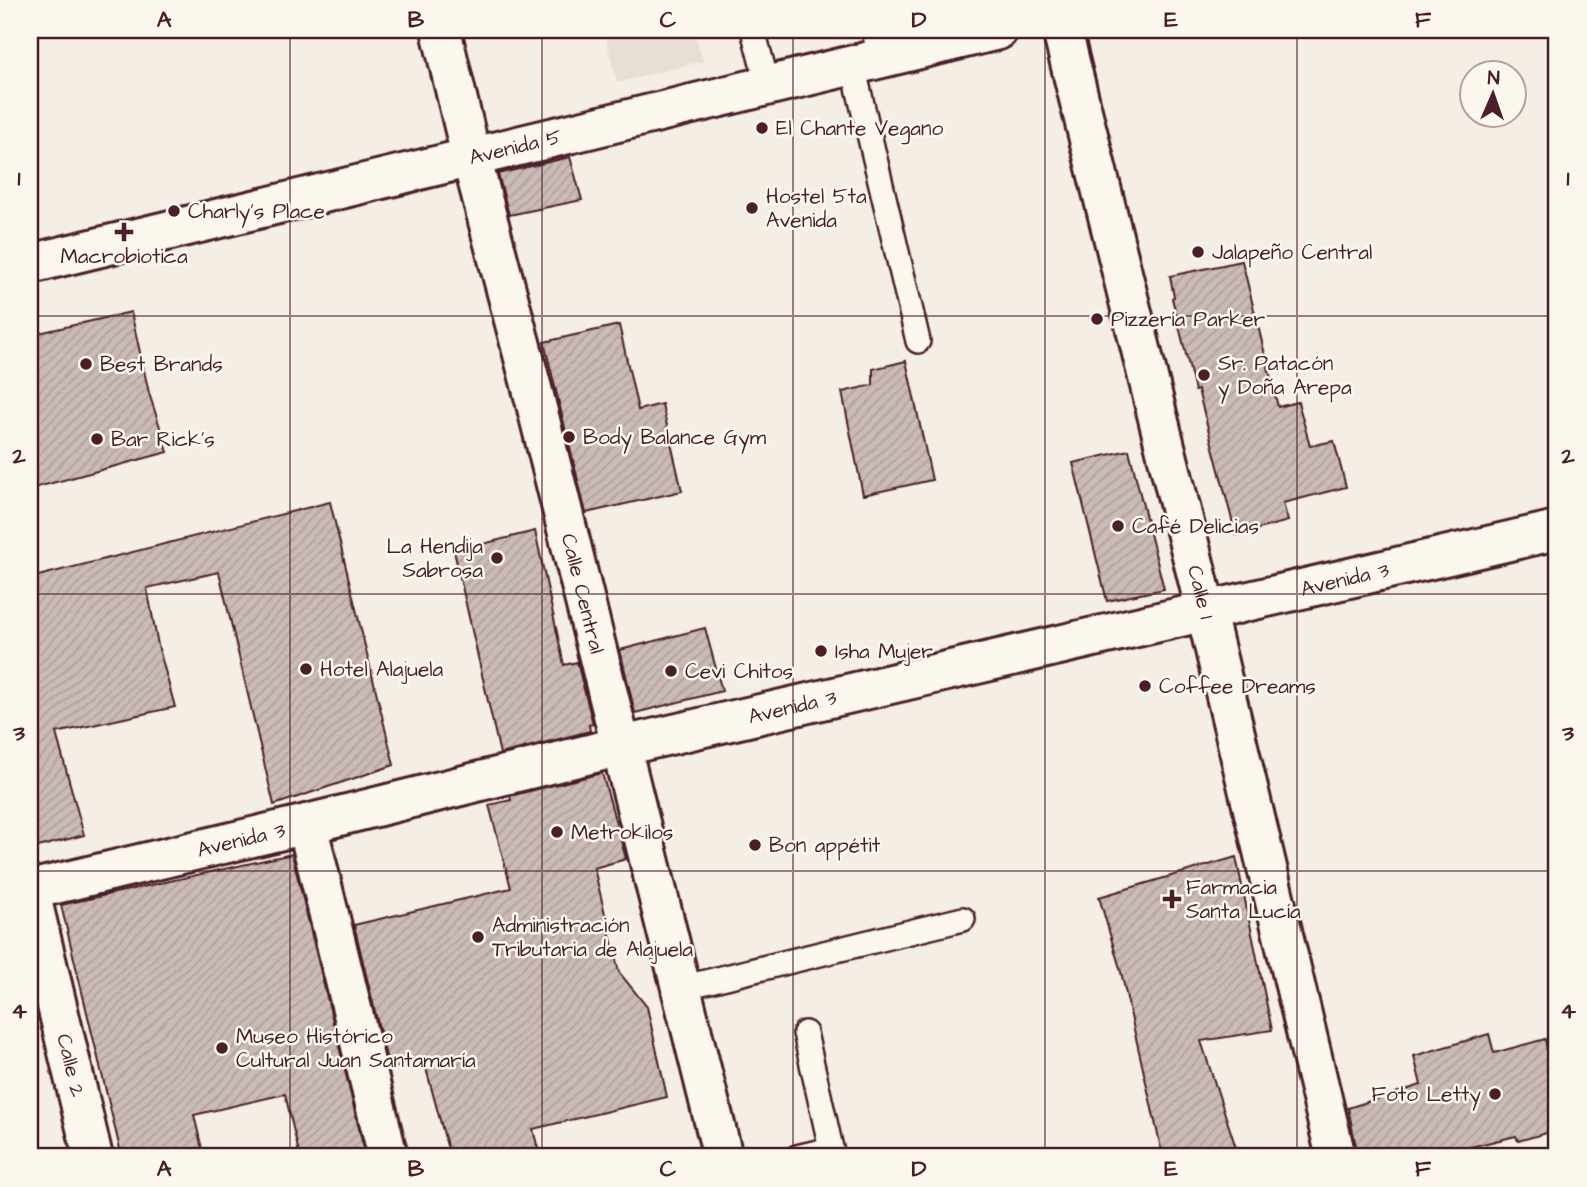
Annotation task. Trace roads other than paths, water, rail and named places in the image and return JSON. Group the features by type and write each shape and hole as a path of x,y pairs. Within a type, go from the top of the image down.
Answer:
{"street":[{"name":"Calle Central","path":"442,30 471,156 622,746 723,1157"},
{"name":"Avenida 5","path":"30,264 768,86 869,52 999,30"},
{"name":"Calle 1","path":"1062,30 1206,612 1336,1157"},
{"name":"Avenida 3","path":"30,891 622,746 1557,530"},
{"path":"307,824 388,1157"},
{"name":"Calle 2","path":"30,891 93,1157"}],"lane":[{"path":"756,37 768,86"},
{"path":"869,52 918,341"},
{"path":"681,988 963,919"},
{"path":"797,1157 832,1153 805,1033"}],"place":[{"name":"El Chante Vegano","path":"762,128"},
{"name":"Hostel 5ta Avenida","path":"752,208"},
{"name":"Charly's Place","path":"174,211"},
{"name":"Macrobiotica","path":"124,232"},
{"name":"Jalapeño Central","path":"1198,252"},
{"name":"Pizzería Parker","path":"1097,319"},
{"name":"Best Brands","path":"86,364"},
{"name":"Sr. Patacón y Doña Arepa","path":"1204,375"},
{"name":"Body Balance Gym","path":"569,437"},
{"name":"Bar Rick's","path":"97,439"},
{"name":"Café Delicias","path":"1118,526"},
{"name":"La Hendija Sabrosa","path":"497,558"},
{"name":"Isha Mujer","path":"821,651"},
{"name":"Hotel Alajuela","path":"306,669"},
{"name":"Cevi Chitos","path":"671,671"},
{"name":"Coffee Dreams","path":"1145,686"},
{"name":"Metrokilos","path":"557,832"},
{"name":"Bon appétit","path":"755,845"},
{"name":"Farmacia Santa Lucía","path":"1172,899"},
{"name":"Administración Tributaria de Alajuela","path":"478,937"},
{"name":"Museo Histórico Cultural Juan Santamaría","path":"222,1048"},
{"name":"Foto Letty","path":"1495,1094"}]}
